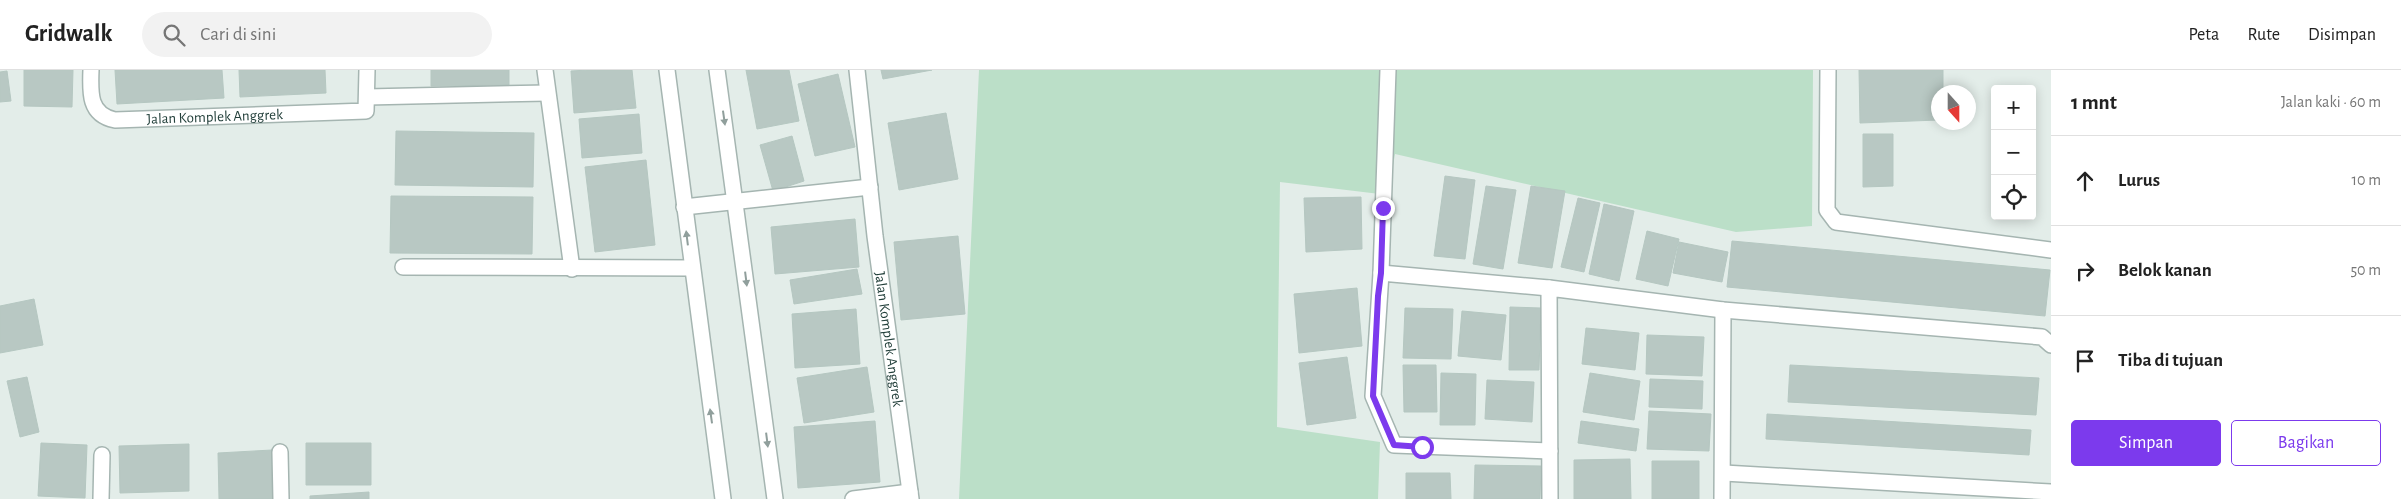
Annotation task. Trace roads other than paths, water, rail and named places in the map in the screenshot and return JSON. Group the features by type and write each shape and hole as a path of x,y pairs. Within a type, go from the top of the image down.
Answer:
{"street":[{"name":"Jalan Komplek Anggrek","path":"92,70 91,88 95,109 104,118 116,120 366,110 367,97"},
{"path":"367,70 367,97 547,93"},
{"path":"545,70 572,269"},
{"path":"666,70 723,499"},
{"path":"717,70 775,499"},
{"name":"Jalan Komplek Anggrek","path":"853,499 911,496 875,236 857,70"},
{"path":"1388,70 1381,273 1378,296 1373,396 1394,445 1550,451"},
{"path":"1828,70 1827,210 1836,222 2051,250"},
{"path":"684,207 870,187"},
{"path":"403,267 691,268"},
{"path":"1381,273 1549,288 1723,310 2042,336 2051,345"},
{"path":"1549,288 1550,499"},
{"path":"1722,499 1724,473 1723,310"},
{"path":"280,452 281,499"},
{"path":"101,499 102,455"},
{"path":"1724,473 2051,492"}]}
